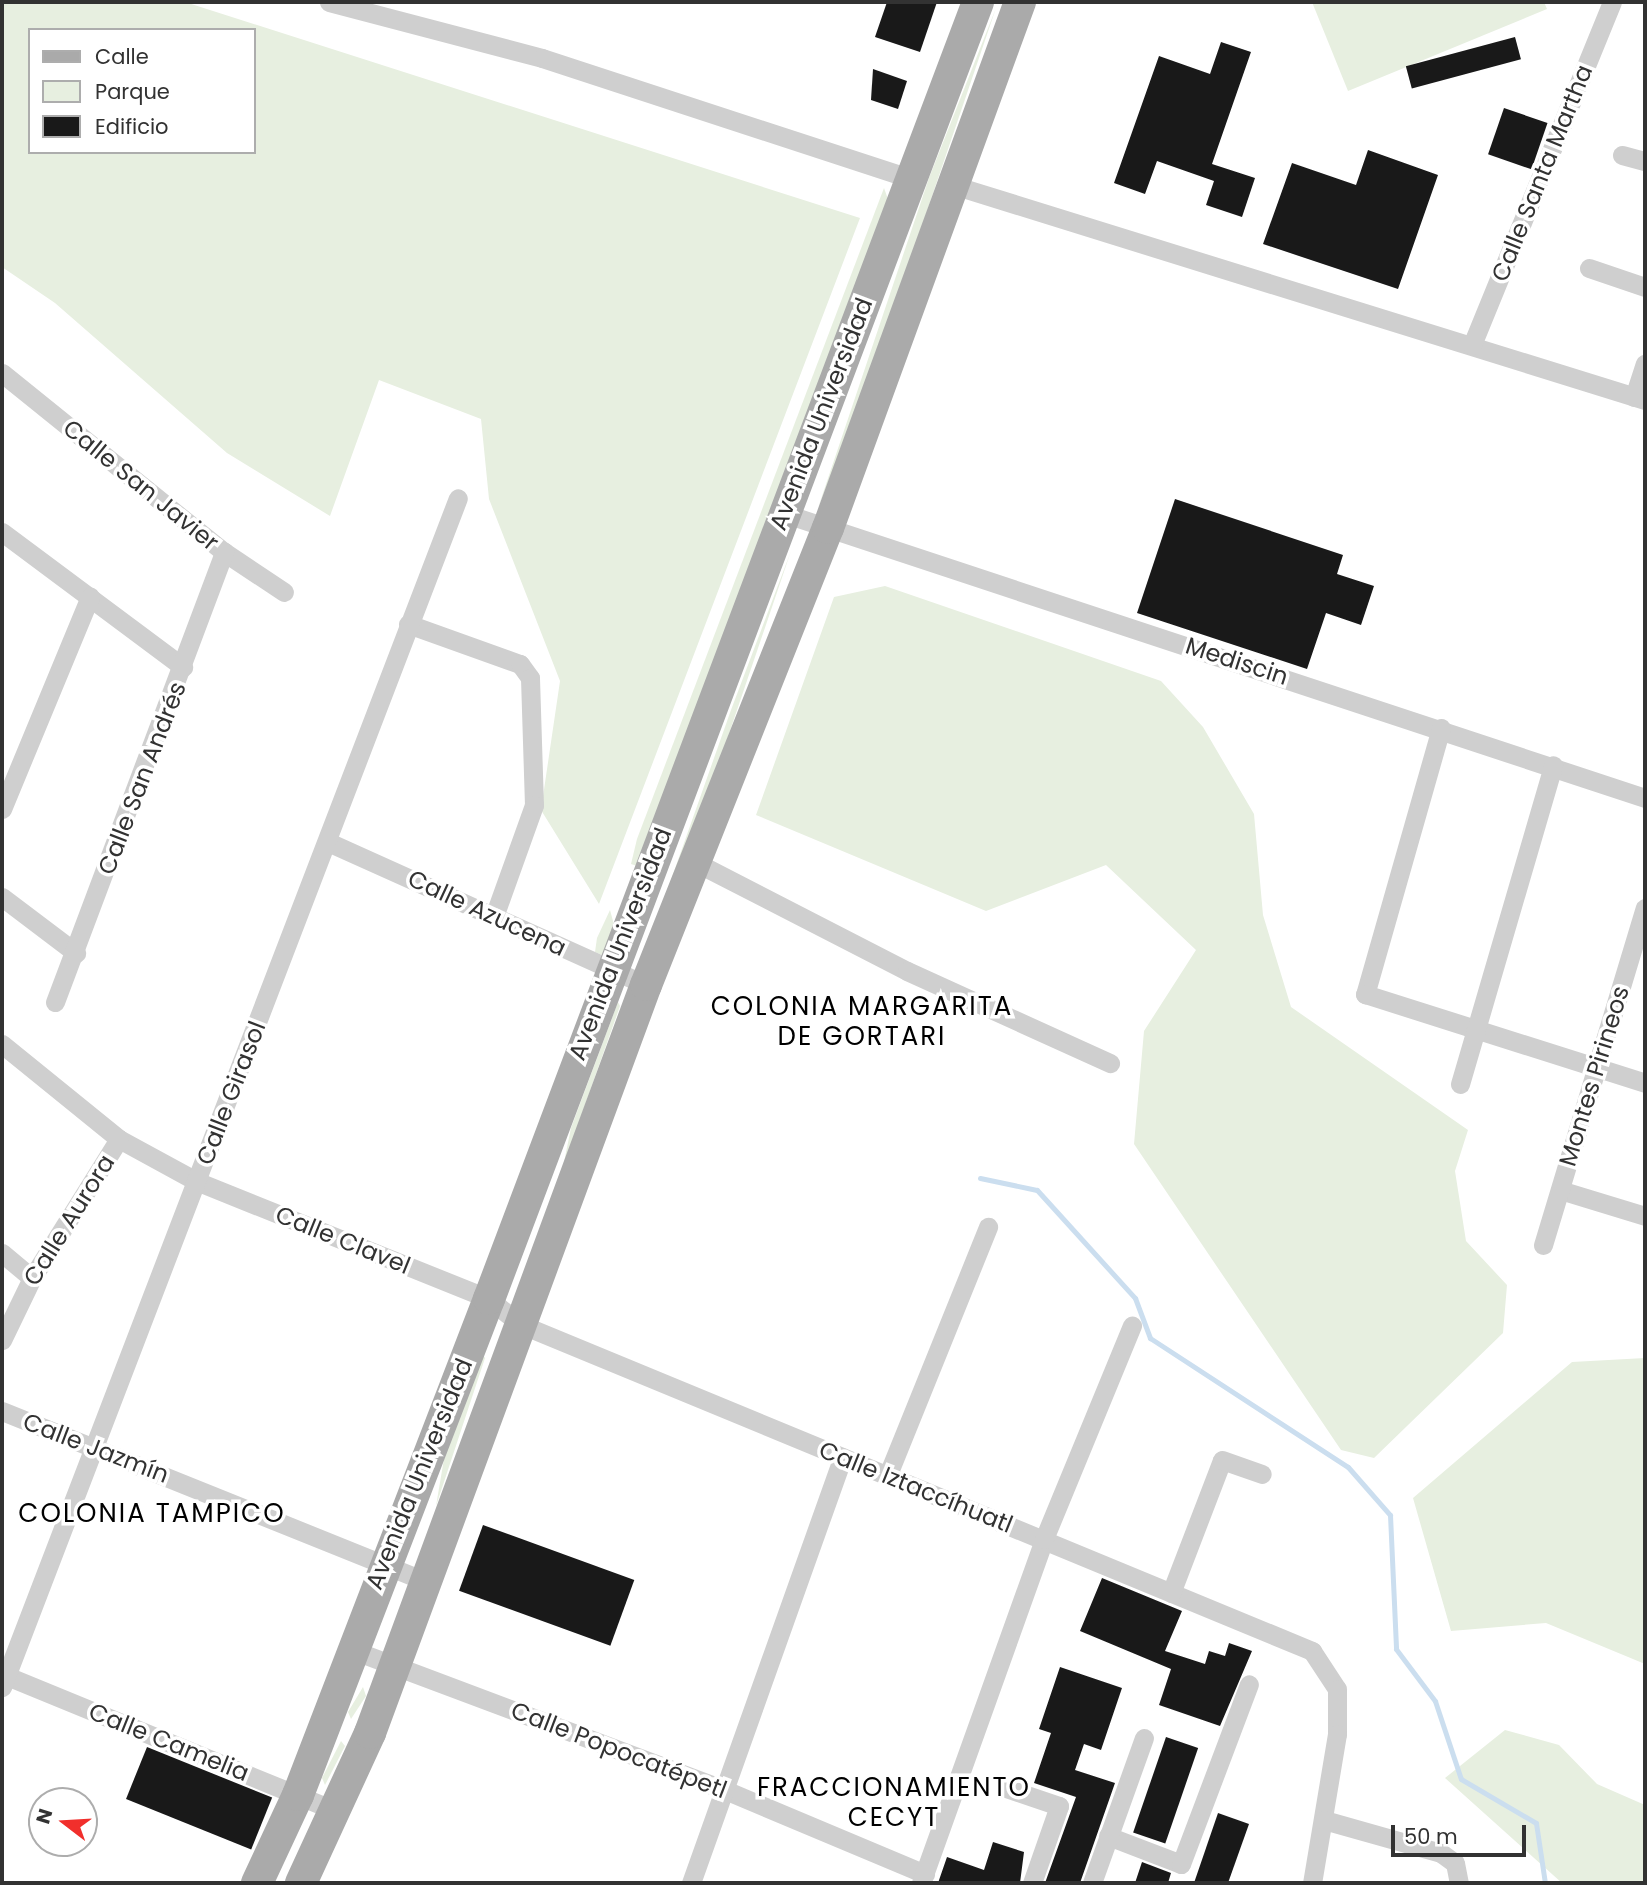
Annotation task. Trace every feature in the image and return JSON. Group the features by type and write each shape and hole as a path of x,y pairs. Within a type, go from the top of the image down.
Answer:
{"main road":[{"name":"Avenida Universidad","path":"257,1883 298,1795 383,1563 489,1299 609,970 978,2"},
{"name":"Avenida Universidad","path":"301,1883 336,1811 393,1665 646,985 697,863 828,528 1020,2"}],"street":[{"path":"329,2 541,58 912,178"},
{"name":"Calle Santa Martha","path":"1472,345 1612,2"},
{"path":"1622,155 1645,161"},
{"path":"953,184 1639,399 1645,364"},
{"path":"1589,268 1645,287"},
{"name":"Calle San Javier","path":"2,373 224,552 284,592"},
{"name":"Calle Girasol","path":"3,1679 95,1447 458,498"},
{"name":"Mediscin","path":"783,513 1553,765 1599,787 1645,798"},
{"path":"2,532 183,667"},
{"name":"Calle San Andrés","path":"55,1002 76,953 224,552"},
{"path":"2,809 90,597"},
{"path":"408,624 520,664 530,678 534,805 495,914"},
{"path":"1441,728 1365,994 1645,1083"},
{"path":"1460,1084 1553,765"},
{"name":"Calle Azucena","path":"328,842 495,914 609,970 646,985"},
{"path":"697,863 907,971 1110,1063"},
{"path":"2,897 76,953"},
{"name":"Montes Pirineos","path":"1544,1245 1597,1068 1640,944 1645,908"},
{"name":"Calle Clavel","path":"2,1044 119,1139 196,1181 489,1299 520,1324"},
{"name":"Calle Aurora","path":"2,1340 32,1278 119,1139"},
{"path":"1560,1190 1645,1216"},
{"path":"887,1477 988,1227"},
{"path":"2,1253 32,1278"},
{"name":"Calle Iztaccíhuatl","path":"520,1324 1312,1651 1338,1689 1324,1819"},
{"path":"923,1878 1044,1539 1132,1325"},
{"name":"Calle Jazmín","path":"2,1411 424,1581"},
{"path":"691,1883 843,1457"},
{"path":"1171,1593 1222,1460 1262,1474"},
{"name":"Calle Popocatépetl","path":"350,1649 725,1790 923,1878"},
{"name":"Calle Camelia","path":"3,1679 336,1811"},
{"path":"1108,1836 1181,1864 1249,1684"},
{"path":"1093,1883 1144,1738"},
{"path":"1006,1788 1059,1806 1032,1883"},
{"path":"1312,1883 1324,1819 1441,1853 1455,1863 1460,1883"}],"green space":[{"path":"2,2 185,2 860,218 599,904 541,810 560,681 489,499 481,419 379,380 330,516 227,453 55,303 2,267"},
{"path":"1312,2 1544,2 1547,9 1348,91"},
{"path":"996,8 879,352 818,508 929,178"},
{"path":"884,188 889,202 637,866 631,864 637,839"},
{"path":"791,551 701,816 660,911 731,710"},
{"path":"885,586 1161,681 1203,727 1254,814 1263,915 1291,1007 1468,1130 1455,1171 1466,1241 1507,1285 1503,1333 1374,1458 1341,1450 1134,1144 1144,1031 1196,950 1106,865 986,911 756,815 834,597"},
{"path":"610,910 616,932 602,955 595,952 597,938"},
{"path":"618,1002 620,1006 563,1167 571,1128"},
{"path":"482,1354 485,1358 436,1506 445,1453"},
{"path":"1645,1358 1645,1664 1546,1623 1451,1631 1413,1498 1572,1362"},
{"path":"363,1687 366,1696 351,1719 348,1712"},
{"path":"1505,1730 1559,1745 1597,1784 1645,1805 1645,1883 1562,1883 1445,1778"},
{"path":"341,1741 345,1746 325,1785 322,1778"}],"building":[{"path":"887,2 937,2 920,52 875,37"},
{"path":"1515,37 1521,59 1412,88 1406,66"},
{"path":"1221,42 1251,52 1212,164 1255,178 1242,217 1206,205 1214,181 1157,161 1145,194 1114,183 1159,56 1210,74"},
{"path":"873,69 907,81 898,109 871,100"},
{"path":"1504,108 1547,123 1532,169 1488,154"},
{"path":"1368,150 1438,175 1398,289 1263,244 1292,163 1356,185"},
{"path":"1175,499 1343,555 1337,574 1374,586 1361,625 1326,613 1307,669 1137,613"},
{"path":"483,1525 634,1580 610,1646 459,1591"},
{"path":"1102,1578 1182,1611 1165,1651 1205,1664 1209,1651 1225,1656 1229,1643 1252,1651 1220,1726 1159,1705 1171,1669 1080,1631"},
{"path":"1060,1667 1122,1688 1101,1750 1084,1744 1075,1770 1115,1783 1080,1883 1045,1883 1076,1797 1034,1783 1051,1733 1039,1729"},
{"path":"1166,1737 1198,1748 1165,1844 1133,1832"},
{"path":"147,1747 272,1798 251,1849 126,1799"},
{"path":"1218,1813 1249,1824 1228,1883 1194,1883"},
{"path":"993,1842 1024,1852 1020,1883 938,1883 947,1857 984,1870"},
{"path":"1142,1862 1171,1873 1168,1883 1135,1883"}],"waterway":[{"path":"980,1178 1037,1190 1135,1298 1150,1338 1348,1467 1390,1515 1396,1649 1435,1701 1461,1779 1536,1823 1545,1883"}],"district":[{"name":"COLONIA MARGARITA DE GORTARI","path":"862,1022"},
{"name":"COLONIA TAMPICO","path":"152,1514"},
{"name":"FRACCIONAMIENTO CECYT","path":"894,1803"}]}
